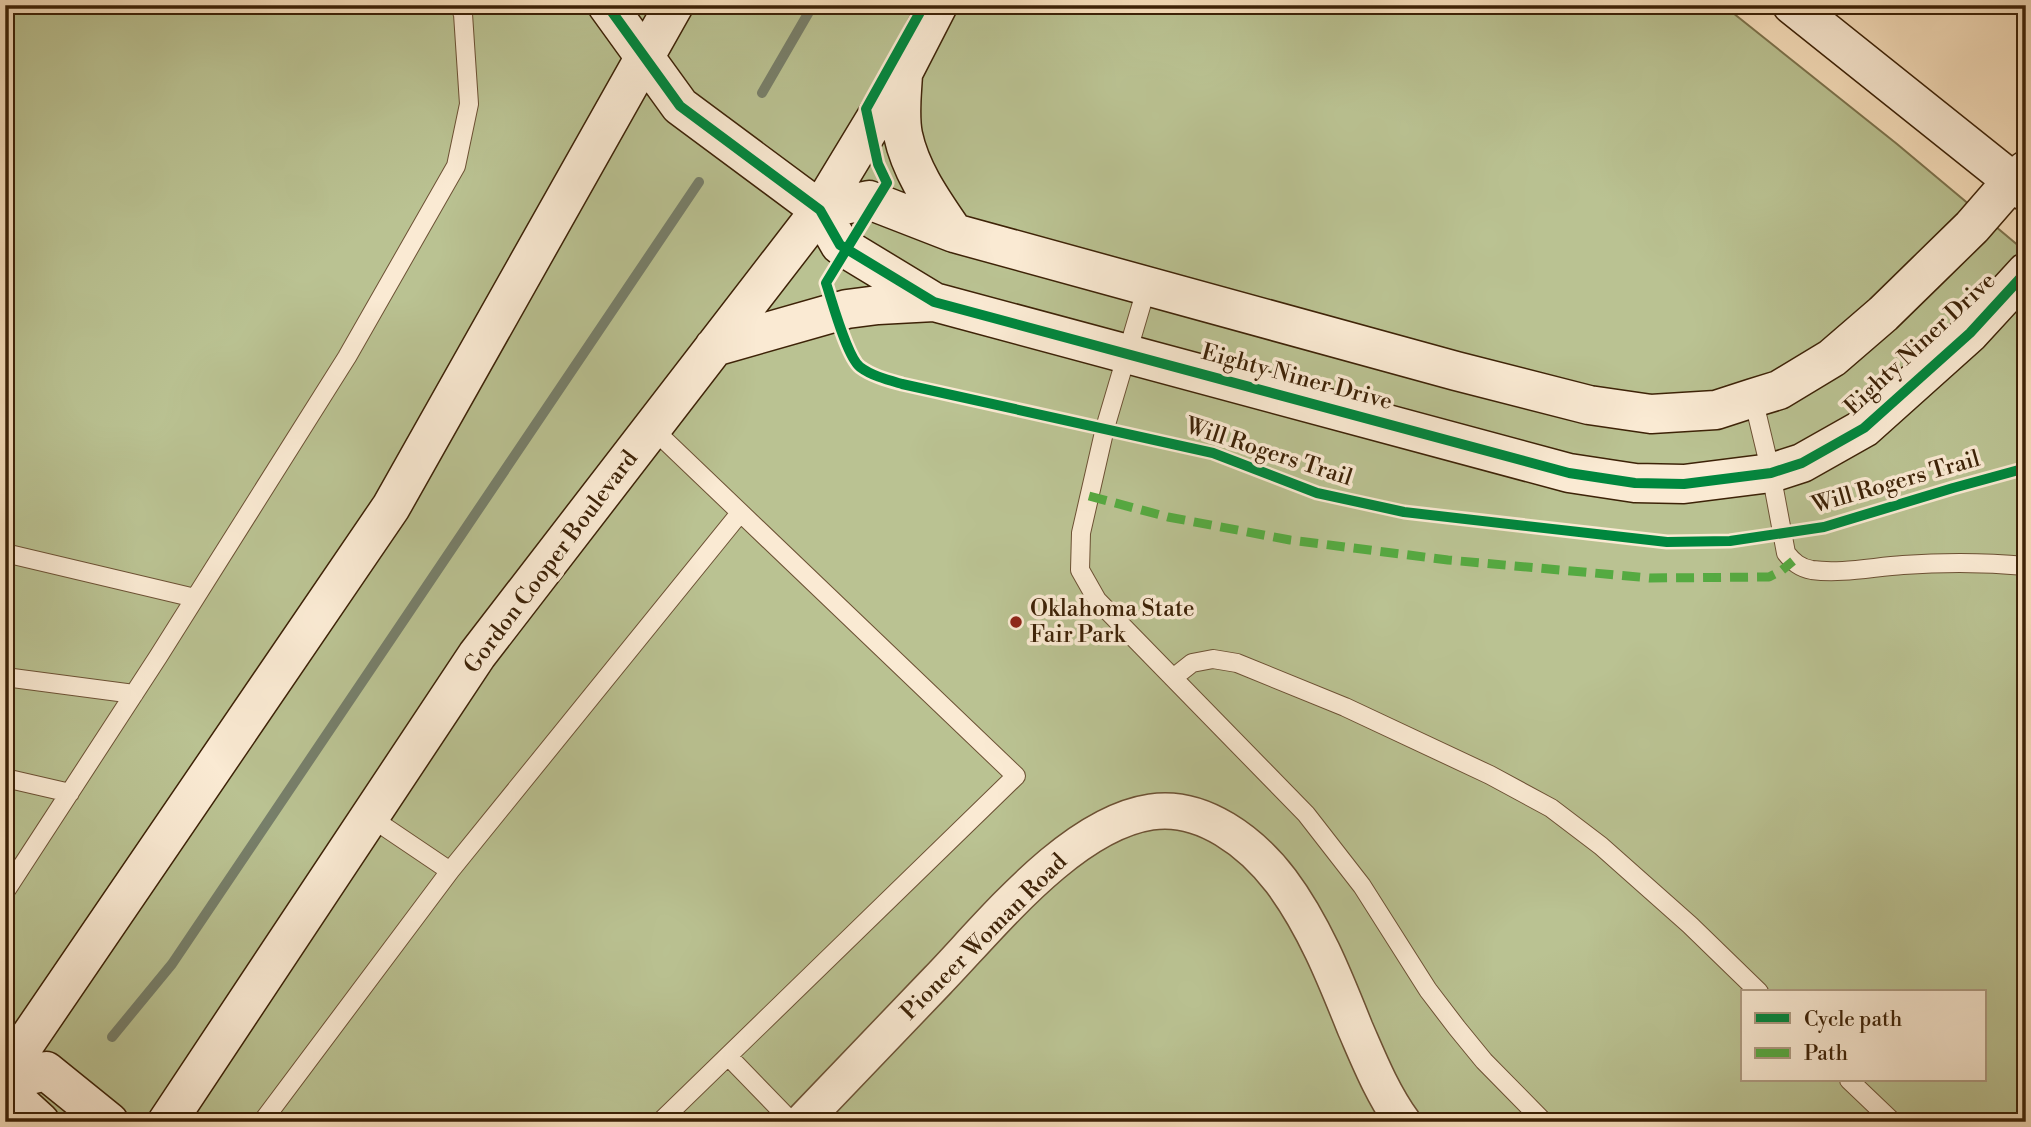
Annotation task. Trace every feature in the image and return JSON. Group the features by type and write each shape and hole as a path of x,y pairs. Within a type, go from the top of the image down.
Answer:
{"street":[{"name":"Eighty Niner Drive","path":"607,5 680,106 820,210 840,245 934,302 1569,473 1635,483 1684,484 1771,473 1802,463 1864,428 1970,333 2026,272"},
{"path":"5,1073 391,507 674,5"},
{"name":"Gordon Cooper Boulevard","path":"167,1122 477,655 820,210 903,73 938,5"},
{"path":"1792,5 2021,181"},
{"path":"903,73 901,111 903,134 909,155 922,184 954,233"},
{"name":"Eighty Niner Drive","path":"820,210 869,200 954,233 1455,371 1589,405 1651,414 1716,410 1779,390 1832,358 1883,314 2021,181"},
{"path":"714,347 847,309 934,302"},
{"name":"Pioneer Woman Road","path":"802,1122 1016,899 1054,863 1082,841 1105,828 1152,812 1177,812 1203,818 1242,841 1264,860 1299,910 1332,971 1375,1074 1403,1122"},
{"path":"5,1081 46,1071 109,1122"},
{"path":"5,1090 40,1122"}],"lane":[{"path":"6,888 134,694 347,357 456,166 469,104 463,14 459,5"},
{"path":"1147,286 1105,428 1081,533 1080,570 1097,600 1306,814 1362,886 1428,990 1457,1028 1484,1061 1544,1122"},
{"path":"1753,398 1786,553 1801,567 1812,570 1843,570 1931,563 1987,562 2026,566"},
{"path":"652,428 1016,776 660,1122"},
{"path":"262,1122 450,871 740,513"},
{"path":"5,552 195,598"},
{"path":"1174,678 1192,663 1213,659 1237,663 1345,708 1490,775 1551,808 1601,846 1690,925 1757,990"},
{"path":"5,677 134,694"},
{"path":"5,778 70,793"},
{"path":"370,817 450,871"},
{"path":"728,1056 792,1122"},
{"path":"1851,1082 1893,1122"}],"green space":[{"name":"Oklahoma State Fair Park","path":"5,5 1723,5 1897,144 2026,252 2026,1122 5,1122"}],"waterway":[{"path":"762,93 813,5"},
{"path":"112,1037 172,964 699,182"}],"marked path":[{"path":"1089,496 1168,517 1290,540 1448,560 1650,578 1769,577 1793,561"}],"cycle path":[{"path":"607,5 680,106 820,210 840,245 934,302 1569,473 1635,483 1684,484 1771,473 1802,463 1864,428 1970,333 2026,272"},
{"name":"Will Rogers Trail","path":"924,5 866,109 878,164 887,183 826,283 850,352 860,367 875,375 902,384 1213,453 1317,493 1404,512 1667,542 1730,541 1824,527 2026,468"}],"place":[{"name":"Oklahoma State Fair Park","path":"1016,622"}]}
